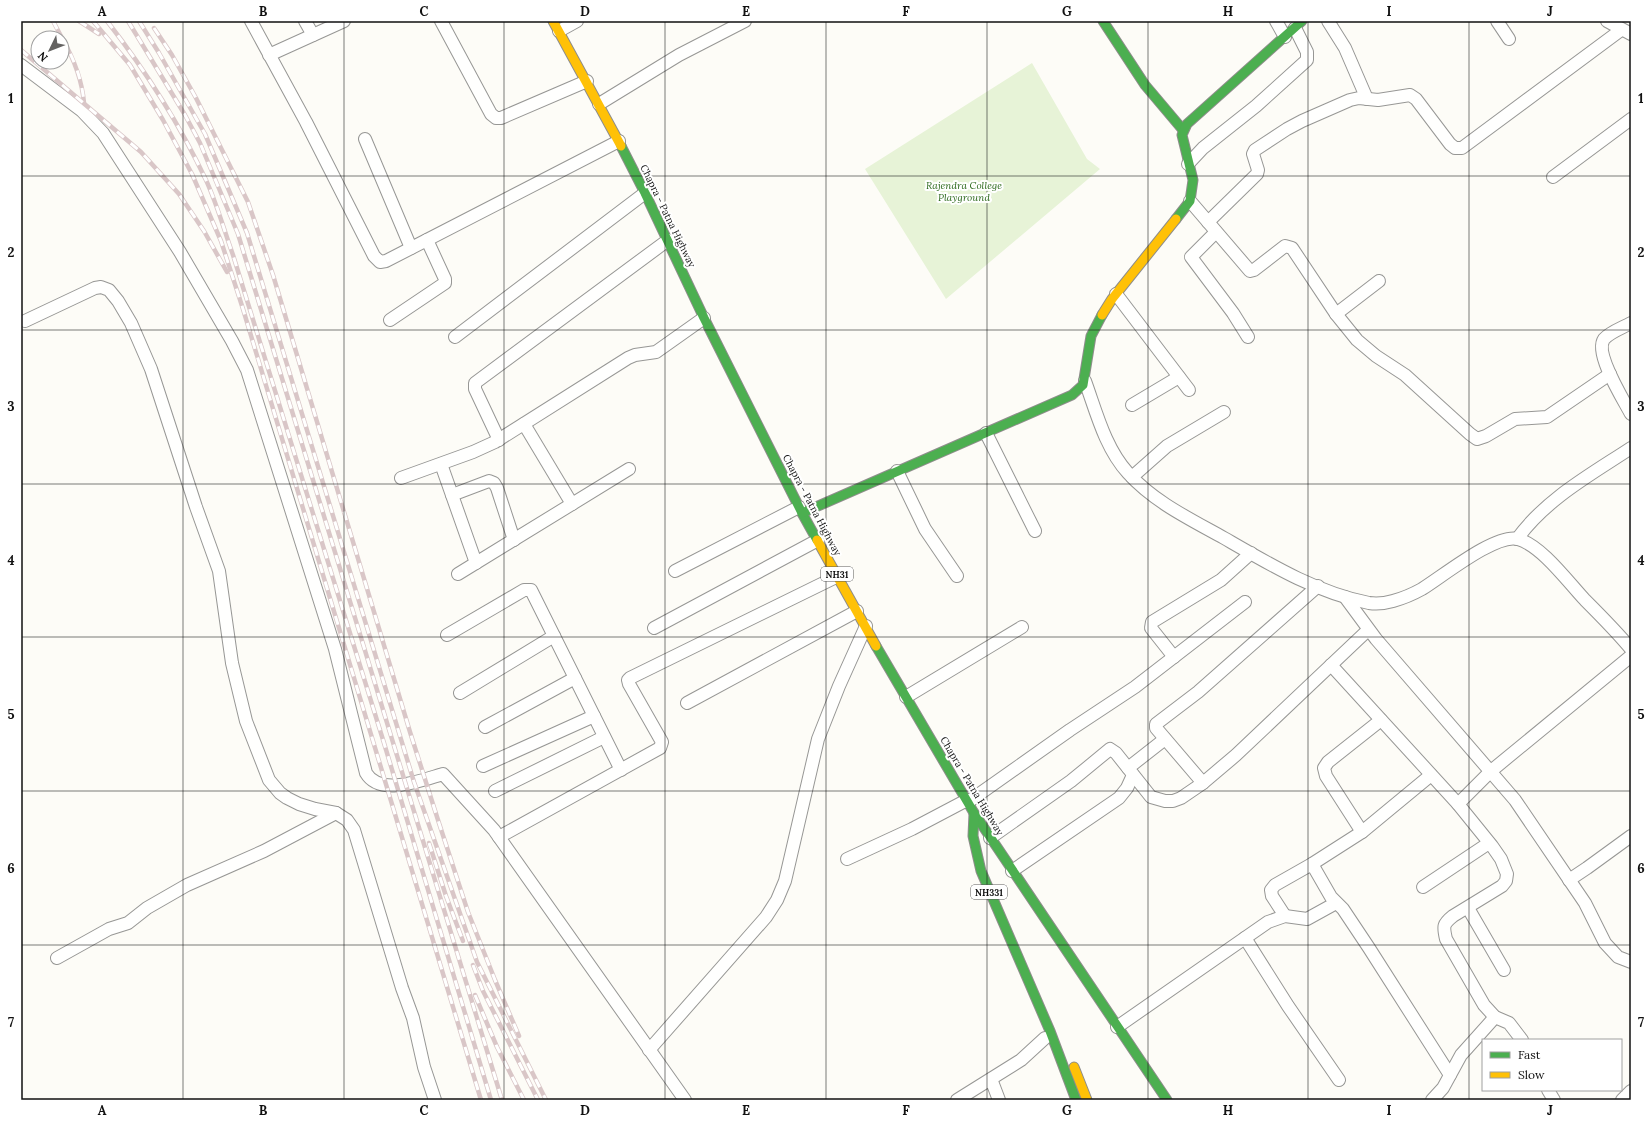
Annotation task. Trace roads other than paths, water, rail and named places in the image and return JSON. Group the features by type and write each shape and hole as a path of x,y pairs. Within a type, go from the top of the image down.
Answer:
{"main road":[{"path":"801,510 897,471 1072,395 1078,390 1084,381 1091,336 1097,323 1116,294 1190,201 1193,180 1183,142 1183,130 1145,85 1103,21"},
{"path":"1183,130 1197,115 1299,24"},
{"name":"Chapra - Patna Highway","path":"556,26 619,141 668,240 704,318 801,510 857,611 990,838 1167,1100"},
{"name":"NH331","path":"970,805 973,836 981,871 1050,1031 1076,1100"},
{"path":"1002,922 1018,971 1045,1038 1067,1100"},
{"path":"1002,922 1030,965 1066,1046"},
{"path":"1071,1059 1087,1100"}],"street":[{"path":"251,21 306,122 374,256 378,261 383,262 412,248 619,141"},
{"path":"305,21 313,35"},
{"path":"269,55 344,21"},
{"path":"441,21 491,114 496,118 501,118 587,81"},
{"path":"556,26 577,21"},
{"path":"599,104 678,55 745,21"},
{"path":"1276,21 1285,36"},
{"path":"1328,21 1345,48 1367,100"},
{"path":"1497,21 1509,39"},
{"path":"1208,222 1257,174 1258,170 1253,154 1258,148 1287,129 1354,98 1378,100 1410,94 1416,99 1450,144 1455,148 1462,148 1626,32 1607,21"},
{"path":"1188,164 1203,148 1256,106 1307,60 1307,52 1299,24"},
{"path":"21,65 82,111 103,133 180,252 232,341 247,370 335,649 368,777 378,784 397,786 406,785 443,774 499,837 685,1100"},
{"path":"1552,177 1631,119"},
{"path":"365,139 412,248"},
{"path":"455,338 645,193"},
{"path":"1190,201 1250,271 1254,270 1283,248 1290,246 1295,250 1336,314 1348,330 1366,349 1405,375 1470,434 1477,438 1486,436 1514,419 1543,418 1550,415 1610,374"},
{"path":"1216,232 1191,257 1233,313 1248,337"},
{"path":"390,320 445,283 445,279 427,240"},
{"path":"499,440 475,389 475,383 668,240"},
{"path":"1336,314 1379,281"},
{"path":"25,321 95,288 101,287 110,290 131,323 151,369 219,571 232,663 246,720 269,780 280,793 299,804 336,813 347,820 354,830 412,1018 424,1067 435,1100"},
{"path":"1116,294 1189,390"},
{"path":"401,478 473,452 499,440 628,358 635,355 656,352 704,318"},
{"path":"1631,323 1609,335 1603,342 1602,352 1610,374 1631,414"},
{"path":"1132,405 1179,377"},
{"path":"1084,381 1108,442 1127,472 1147,492 1174,510 1305,582 1345,597 1371,604 1392,601 1406,597 1422,589 1483,549 1507,538 1517,539 1528,543 1545,557 1628,642"},
{"path":"1132,477 1171,443 1224,412"},
{"path":"524,424 572,504"},
{"path":"986,433 1035,531"},
{"path":"1517,539 1552,500 1631,448"},
{"path":"441,464 476,563"},
{"path":"458,574 629,469"},
{"path":"897,471 925,529 957,576"},
{"path":"452,495 489,481 494,483 514,540"},
{"path":"675,571 801,510"},
{"path":"654,628 818,540"},
{"path":"1174,657 1151,628 1152,622 1221,580 1251,553"},
{"path":"499,837 658,750 663,744 630,684 628,680 630,678 838,576"},
{"path":"1203,783 1155,727 1157,723 1198,692 1318,586"},
{"path":"448,635 527,589 532,593 621,770"},
{"path":"1345,597 1368,630 1515,800 1585,903 1605,943 1618,957 1631,962"},
{"path":"847,859 912,829 970,805 1070,730 1135,688 1245,602"},
{"path":"687,703 857,611"},
{"path":"649,1050 766,917 777,900 784,881 818,739 839,686 866,626"},
{"path":"906,697 1022,627"},
{"path":"990,838 1071,781 1111,749 1114,750 1151,797 1165,801 1173,801 1182,798 1203,783 1236,755 1368,630"},
{"path":"460,693 554,636"},
{"path":"1458,804 1491,771 1631,656"},
{"path":"1331,665 1458,804 1489,843 1505,867 1507,874 1506,881 1502,886 1446,922 1443,929 1446,939 1484,1005 1495,1017 1509,1023 1521,1039"},
{"path":"485,727 575,678"},
{"path":"483,766 594,716"},
{"path":"1362,832 1326,776 1324,768 1328,762 1381,720"},
{"path":"495,791 604,737"},
{"path":"1012,871 1119,798 1127,788 1130,771 1165,739"},
{"path":"1285,916 1272,896 1271,890 1274,885 1312,864 1362,832 1431,775"},
{"path":"57,958 109,929 128,923 147,908 187,885 264,851 336,813"},
{"path":"1569,880 1631,836"},
{"path":"1423,887 1489,843"},
{"path":"1312,864 1331,897 1342,909 1369,948 1450,1075"},
{"path":"1117,1027 1268,922 1285,916 1307,919 1336,903"},
{"path":"1468,908 1504,970"},
{"path":"1245,938 1296,1019 1339,1080"},
{"path":"1432,1100 1443,1088 1461,1055 1495,1017"},
{"path":"957,1100 1021,1060 1045,1038"},
{"path":"991,1079 999,1100"},
{"path":"1549,1091 1554,1100"},
{"path":"1622,1100 1631,1091"}],"railway":[{"path":"53,21 58,30"},
{"path":"79,21 99,34"},
{"path":"93,21 130,65 163,120 192,174 221,241 243,309 481,1100"},
{"path":"107,21 135,58 173,118 196,159 217,208 233,255 384,743 491,1100"},
{"path":"128,21 185,115 200,143 238,234 502,1100"},
{"path":"139,21 205,134 247,233 414,782 477,962 546,1100"},
{"path":"154,28 172,55 196,98 248,202 273,275 410,732 438,820 468,912 519,1036"},
{"path":"21,50 141,152 179,194 204,231 227,272"},
{"path":"70,54 77,69 84,103"},
{"path":"429,843 446,896 463,941"},
{"path":"473,965 483,991 538,1100"},
{"path":"475,995 497,1047 524,1100"}],"park label":[{"name":"Rajendra College Playground","path":"964,190"}]}
